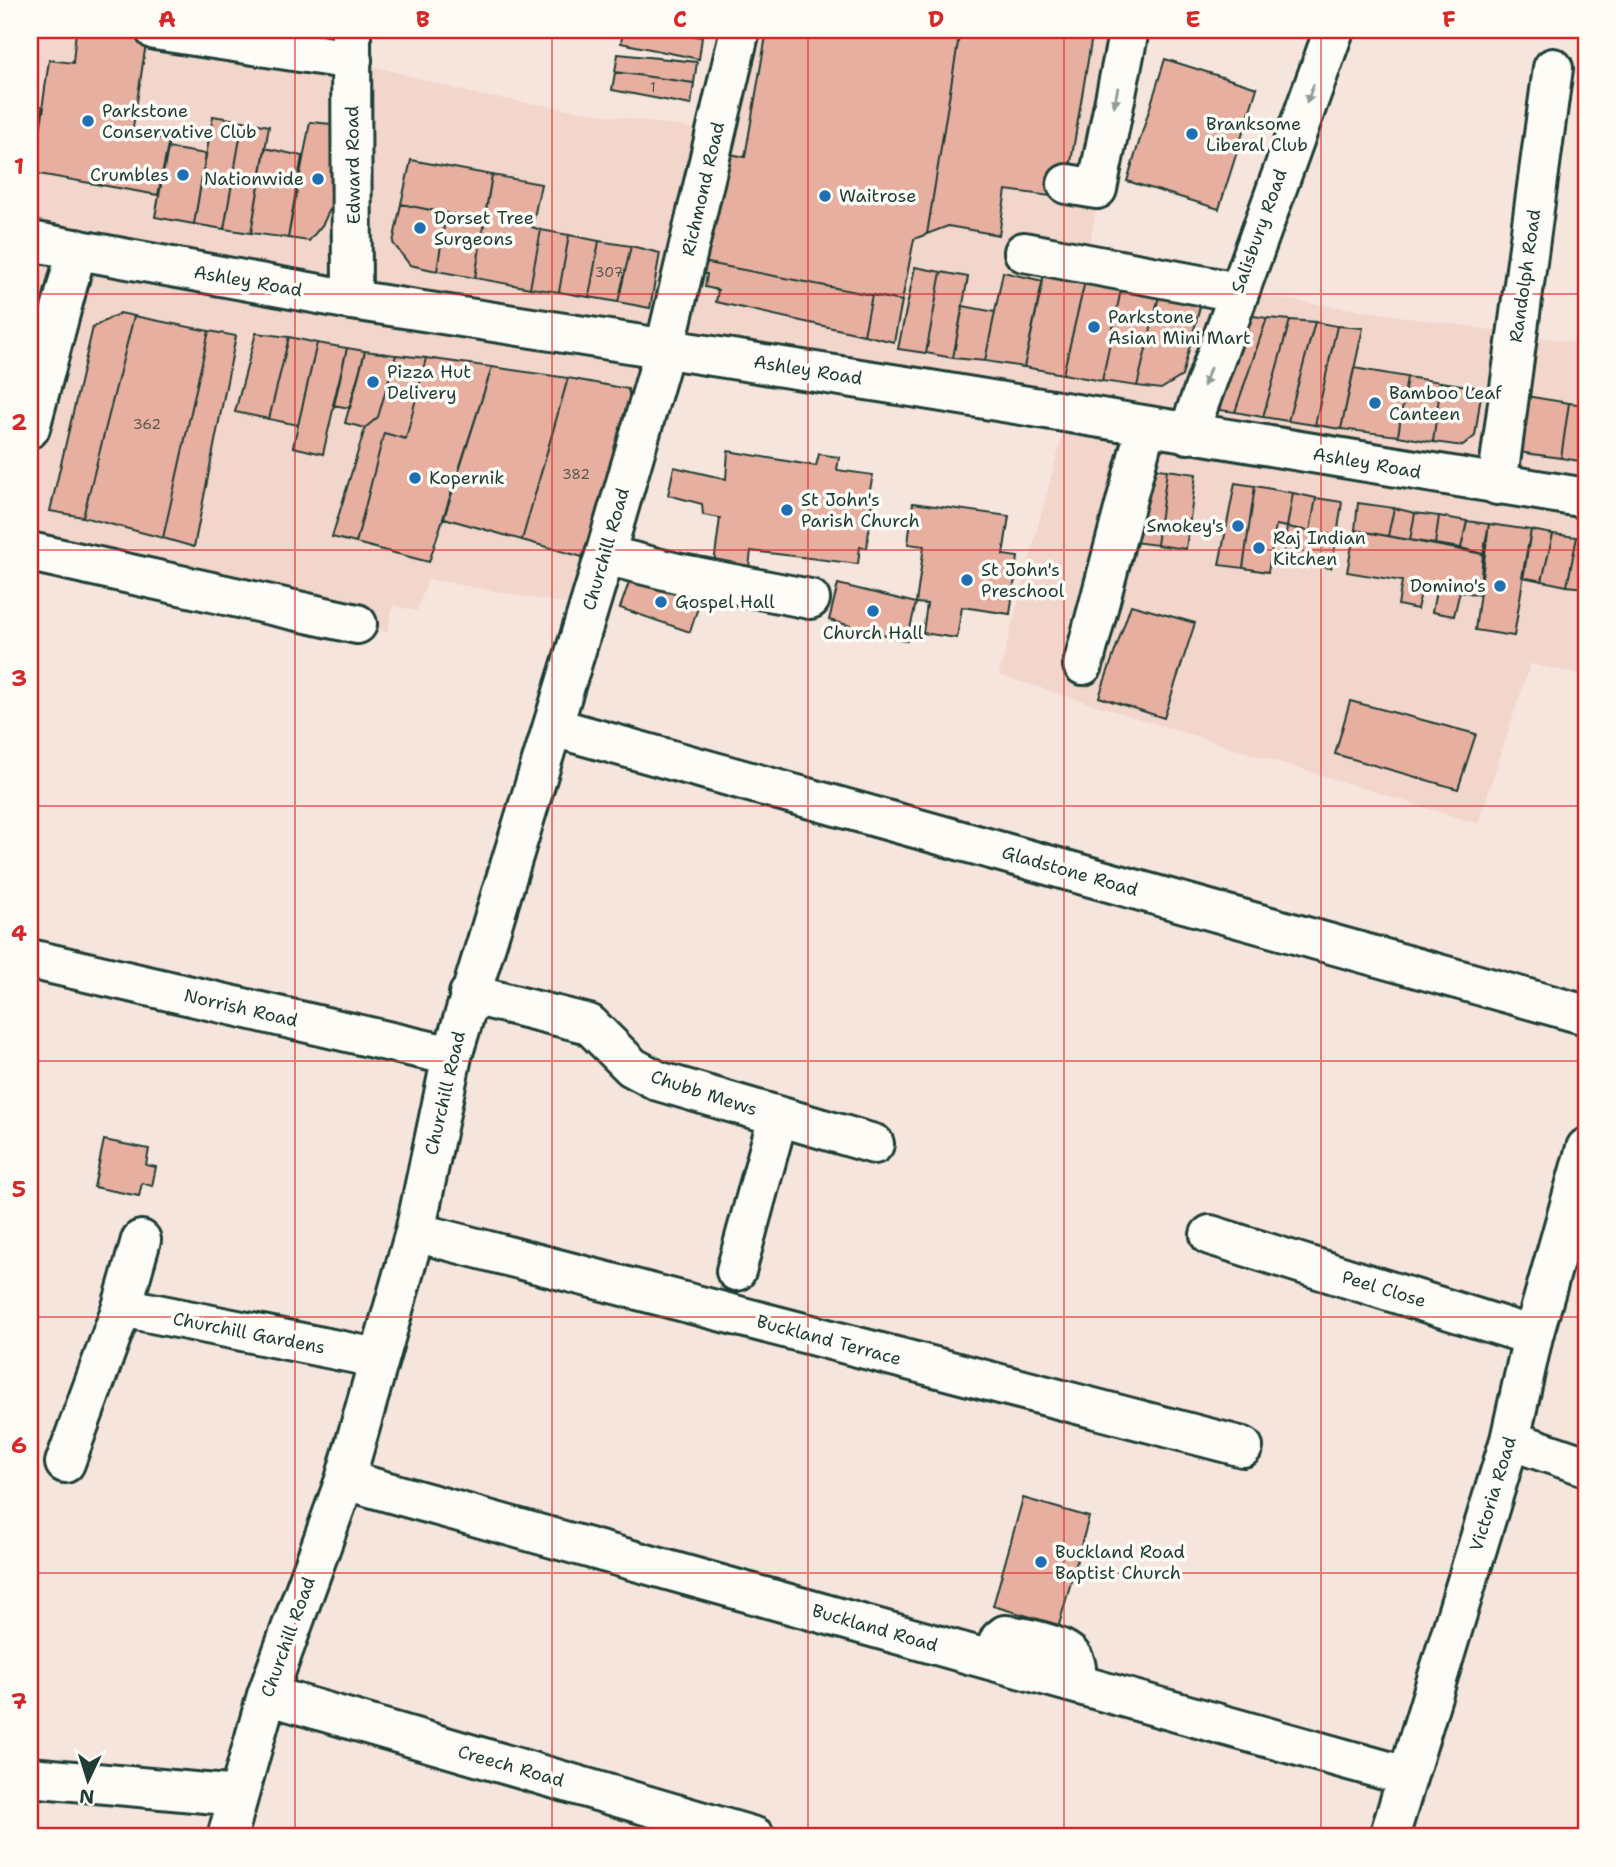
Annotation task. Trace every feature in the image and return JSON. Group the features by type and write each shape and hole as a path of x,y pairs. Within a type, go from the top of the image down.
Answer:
{"street":[{"path":"155,30 352,45"},
{"name":"Richmond Road","path":"664,348 740,30"},
{"path":"1067,184 1097,189 1129,30"},
{"name":"Salisbury Road","path":"1188,433 1334,30"},
{"name":"Edward Road","path":"352,45 352,300"},
{"name":"Randolph Road","path":"1497,485 1553,68"},
{"name":"Ashley Road","path":"30,241 352,300 1586,498"},
{"path":"30,428 77,249"},
{"path":"1024,252 1237,292"},
{"name":"Churchill Road","path":"227,1837 267,1695 345,1480 377,1358 415,1232 452,1056 469,994 605,555 664,348"},
{"path":"1083,665 1146,426"},
{"path":"30,552 357,624"},
{"path":"605,555 810,599"},
{"name":"Gladstone Road","path":"553,727 1586,1015"},
{"name":"Norrish Road","path":"30,959 452,1056"},
{"name":"Chubb Mews","path":"469,994 589,1024 632,1067 658,1081 874,1144"},
{"path":"736,1271 778,1117"},
{"name":"Victoria Road","path":"1389,1837 1510,1440 1534,1336 1586,1148"},
{"name":"Buckland Terrace","path":"415,1232 1243,1447"},
{"path":"65,1463 122,1307 141,1240"},
{"name":"Peel Close","path":"1224,1249 1534,1336"},
{"name":"Churchill Gardens","path":"122,1307 377,1358"},
{"path":"1510,1440 1586,1466"},
{"name":"Buckland Road","path":"345,1480 1406,1776"},
{"name":"Creech Road","path":"267,1695 755,1837"},
{"path":"30,1777 238,1796"}],"shaded area":[{"path":"30,30 155,30 352,60 478,95 716,132 740,30 1129,30 1086,264 1237,292 1586,344 1586,675 1530,664 1478,824 999,675 1068,413 665,348 589,608 428,579 417,611 393,605 387,632 30,552"}],"building":[{"name":"Parkstone Conservative Club","path":"76,30 107,30 147,37 132,134 169,140 158,195 33,173 49,60 73,63"},
{"path":"623,30 649,30 702,37 699,59 621,43"},
{"path":"649,30 703,30 702,37"},
{"name":"Waitrose","path":"767,30 960,30 927,234 914,239 902,301 703,262 725,153 745,157"},
{"name":"Waitrose","path":"960,30 1093,30 1065,198 1006,190 999,235 948,226 927,234"},
{"path":"618,54 697,62 694,83 615,72"},
{"name":"Branksome Liberal Club","path":"1165,59 1257,88 1219,209 1127,181"},
{"path":"615,72 694,83 691,105 612,90"},
{"path":"30,105 44,107 33,173 30,173"},
{"path":"213,116 243,121 224,229 194,224"},
{"path":"243,121 269,126 251,233 224,229"},
{"name":"Nationwide","path":"310,122 331,124 341,163 336,195 323,224 309,241 288,238"},
{"name":"Crumbles","path":"168,148 206,154 194,224 155,217"},
{"path":"265,148 302,156 288,238 251,233"},
{"path":"411,160 492,175 484,221 401,204"},
{"path":"492,175 541,184 532,227 541,230 530,288 475,278"},
{"name":"Dorset Tree Surgeons","path":"401,204 446,213 437,271 410,265 393,243"},
{"path":"446,213 484,221 475,278 437,271"},
{"path":"541,230 569,235 559,292 530,288"},
{"path":"569,235 599,241 589,297 559,292"},
{"path":"599,241 631,246 618,302 589,297"},
{"path":"631,246 660,253 650,308 618,302"},
{"path":"703,262 872,295 864,335 716,302 718,290 705,287 707,274 701,274"},
{"path":"1046,264 1087,273 1063,374 1024,367"},
{"path":"915,267 941,272 926,353 898,349"},
{"path":"941,272 968,277 953,358 926,353"},
{"path":"1003,272 1043,281 1024,367 985,361"},
{"name":"Parkstone Asian Mini Mart","path":"1087,273 1123,280 1102,381 1063,374"},
{"path":"1123,280 1161,288 1137,386 1102,381"},
{"path":"1161,288 1203,295 1182,376 1161,389 1137,386"},
{"path":"872,295 902,301 894,342 864,335"},
{"path":"963,306 995,312 985,361 953,358"},
{"path":"120,313 134,316 83,517 50,511 93,327"},
{"path":"30,314 40,316 30,357"},
{"path":"1247,315 1267,318 1235,412 1212,409"},
{"path":"134,316 209,331 163,538 83,517"},
{"path":"1267,318 1290,320 1263,417 1235,412"},
{"path":"1290,320 1315,322 1288,421 1263,417"},
{"path":"1315,322 1337,326 1315,425 1288,421"},
{"path":"1337,326 1363,328 1341,429 1315,425"},
{"path":"209,331 236,336 194,547 163,538"},
{"path":"256,333 289,337 269,419 235,412"},
{"path":"289,337 317,343 298,425 269,419"},
{"path":"317,343 347,348 323,454 293,447"},
{"path":"347,348 365,351 350,408 333,405"},
{"name":"Pizza Hut Delivery","path":"365,351 396,355 378,417 365,428 345,423"},
{"path":"396,355 426,358 406,439 384,433 356,543 332,537 365,428 378,417"},
{"name":"Kopernik","path":"426,358 492,367 429,562 356,543 384,433 406,439"},
{"path":"492,367 568,378 522,540 444,518"},
{"name":"Bamboo Leaf Canteen","path":"1354,368 1407,377 1398,436 1341,429"},
{"path":"1407,377 1441,382 1433,442 1398,436"},
{"path":"568,378 628,389 632,408 586,558 522,540"},
{"path":"1441,382 1482,388 1475,436 1463,446 1433,442"},
{"path":"1520,395 1569,403 1561,458 1511,451"},
{"path":"1569,403 1586,405 1586,462 1561,458"},
{"name":"St John's Parish Church","path":"728,451 816,466 819,454 839,457 837,470 873,475 868,499 872,501 867,548 860,547 858,564 751,551 748,575 713,571 720,518 703,515 702,504 668,495 674,467 726,479"},
{"path":"1142,467 1167,470 1157,545 1133,542"},
{"path":"1167,470 1196,474 1186,549 1157,545"},
{"name":"Smokey's","path":"1235,483 1255,486 1243,568 1219,565"},
{"name":"Raj Indian Kitchen","path":"1255,486 1293,493 1287,527 1276,525 1268,572 1243,568"},
{"path":"1293,493 1316,498 1310,531 1287,527"},
{"path":"1316,498 1342,502 1337,536 1310,531"},
{"name":"St John's Preschool","path":"913,503 1009,516 1003,555 1018,557 1010,614 962,607 957,638 923,633 927,604 916,603 924,546 908,544"},
{"path":"1358,503 1394,508 1388,536 1355,530"},
{"path":"1394,508 1415,513 1410,540 1388,536"},
{"path":"1415,513 1439,516 1435,544 1410,540"},
{"path":"1439,516 1467,521 1461,548 1435,544"},
{"path":"1467,521 1489,524 1483,554 1461,548"},
{"name":"Domino's","path":"1489,524 1531,530 1514,636 1475,630"},
{"path":"1287,527 1337,536 1331,568 1283,560"},
{"path":"1355,530 1483,554 1479,595 1460,591 1454,616 1432,612 1437,586 1423,584 1417,609 1398,605 1402,581 1347,572"},
{"path":"1531,530 1553,534 1542,581 1522,577"},
{"path":"1553,534 1577,537 1567,586 1542,581"},
{"path":"1577,537 1586,538 1586,588 1567,586"},
{"name":"Gospel Hall","path":"633,571 702,595 690,632 620,608"},
{"name":"Church Hall","path":"838,584 916,603 907,641 829,620"},
{"path":"1131,605 1195,623 1164,718 1099,697"},
{"path":"1350,701 1476,734 1458,789 1335,754"},
{"path":"104,1140 149,1149 146,1165 156,1167 152,1186 142,1183 139,1196 94,1187"},
{"name":"Buckland Road Baptist Church","path":"1023,1498 1089,1517 1059,1625 993,1606"}],"place":[{"name":"Parkstone Conservative Club","path":"88,121"},
{"name":"Branksome Liberal Club","path":"1192,134"},
{"name":"Crumbles","path":"183,175"},
{"name":"Nationwide","path":"318,179"},
{"name":"Waitrose","path":"825,196"},
{"name":"Dorset Tree Surgeons","path":"420,228"},
{"name":"Parkstone Asian Mini Mart","path":"1094,327"},
{"name":"Pizza Hut Delivery","path":"373,382"},
{"name":"Bamboo Leaf Canteen","path":"1375,403"},
{"name":"Kopernik","path":"415,478"},
{"name":"St John's Parish Church","path":"787,510"},
{"name":"Smokey's","path":"1238,526"},
{"name":"Raj Indian Kitchen","path":"1259,548"},
{"name":"St John's Preschool","path":"967,580"},
{"name":"Domino's","path":"1500,586"},
{"name":"Gospel Hall","path":"661,602"},
{"name":"Church Hall","path":"873,611"},
{"name":"Buckland Road Baptist Church","path":"1041,1562"}]}
